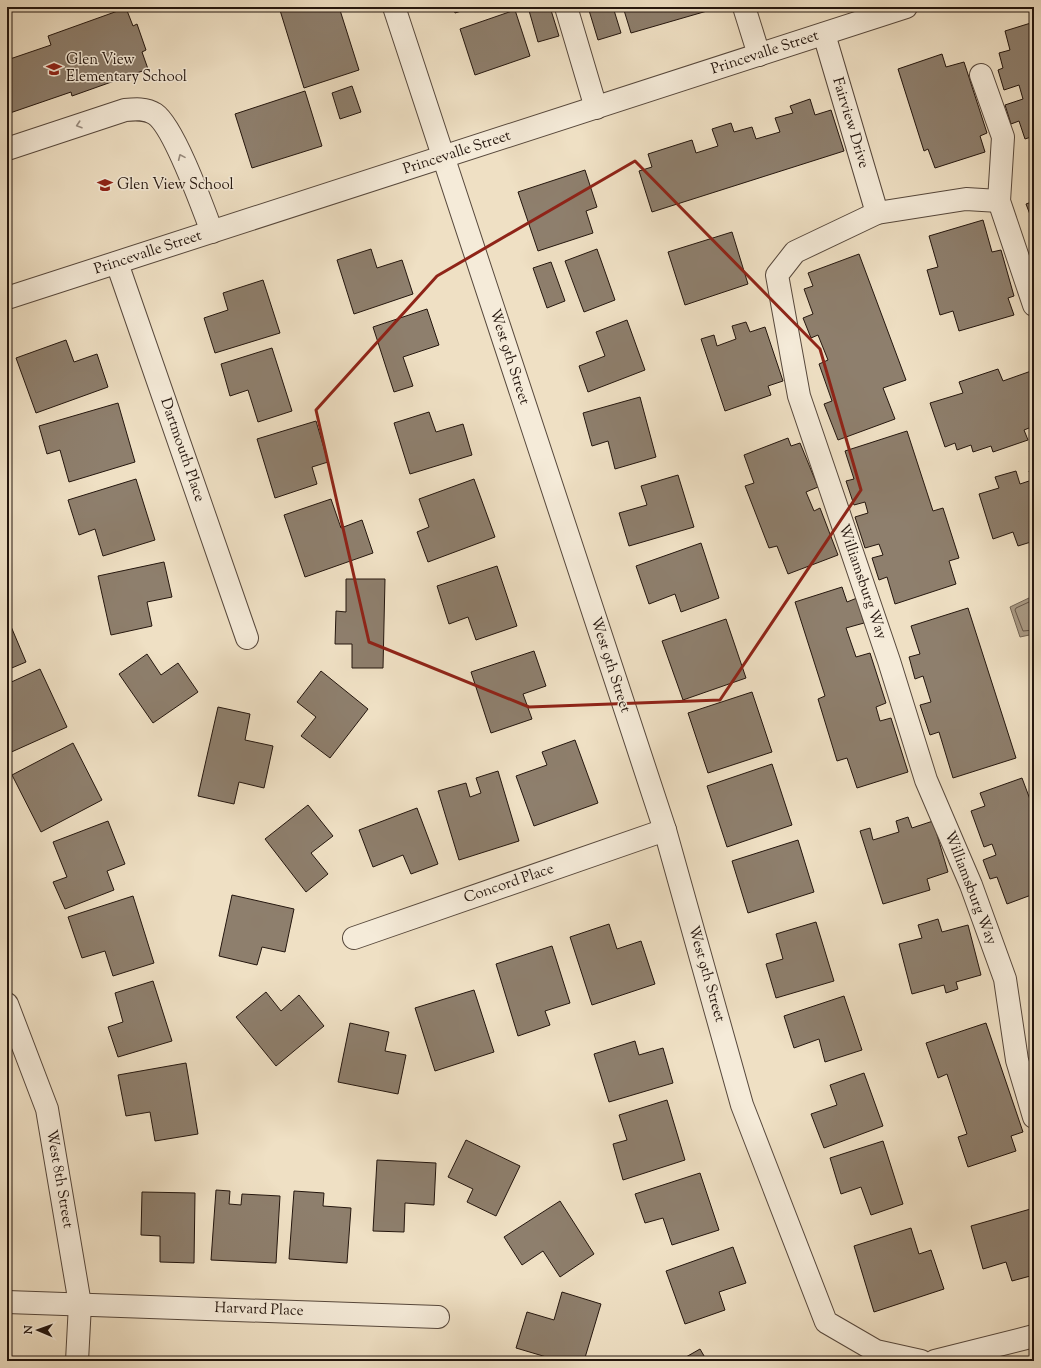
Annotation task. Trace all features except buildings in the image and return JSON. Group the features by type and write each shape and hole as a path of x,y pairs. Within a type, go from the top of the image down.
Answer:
{"street":[{"name":"West 9th Street","path":"394,7 665,830 742,1105 826,1322 876,1351 922,1361"},
{"path":"566,7 596,108"},
{"path":"744,7 759,55"},
{"name":"Princevalle Street","path":"7,298 906,7"},
{"name":"Fairview Drive","path":"824,34 877,213"},
{"path":"981,75 1003,137 999,201 1034,305"},
{"path":"7,149 125,110 140,109 155,114 164,124 177,148 200,199 212,232"},
{"name":"Williamsburg Way","path":"999,201 966,199 877,213 795,252 777,275 799,396 889,661 926,780 971,885 1005,979 1025,1057 1034,1117"},
{"name":"Dartmouth Place","path":"117,263 247,638"},
{"name":"Concord Place","path":"354,938 665,830"},
{"name":"West 8th Street","path":"7,1004 47,1109 80,1304 77,1361"},
{"name":"Harvard Place","path":"7,1302 438,1317"},
{"path":"935,1361 1034,1336"}],"highlighted area":[{"path":"635,161 820,349 861,490 720,700 529,707 369,642 316,410 437,276"}],"water":[{"path":"1031,597 1034,600 1034,634 1020,637 1010,607"}],"place":[{"name":"Glen View Elementary School","path":"54,69"},
{"name":"Glen View School","path":"105,185"}]}
